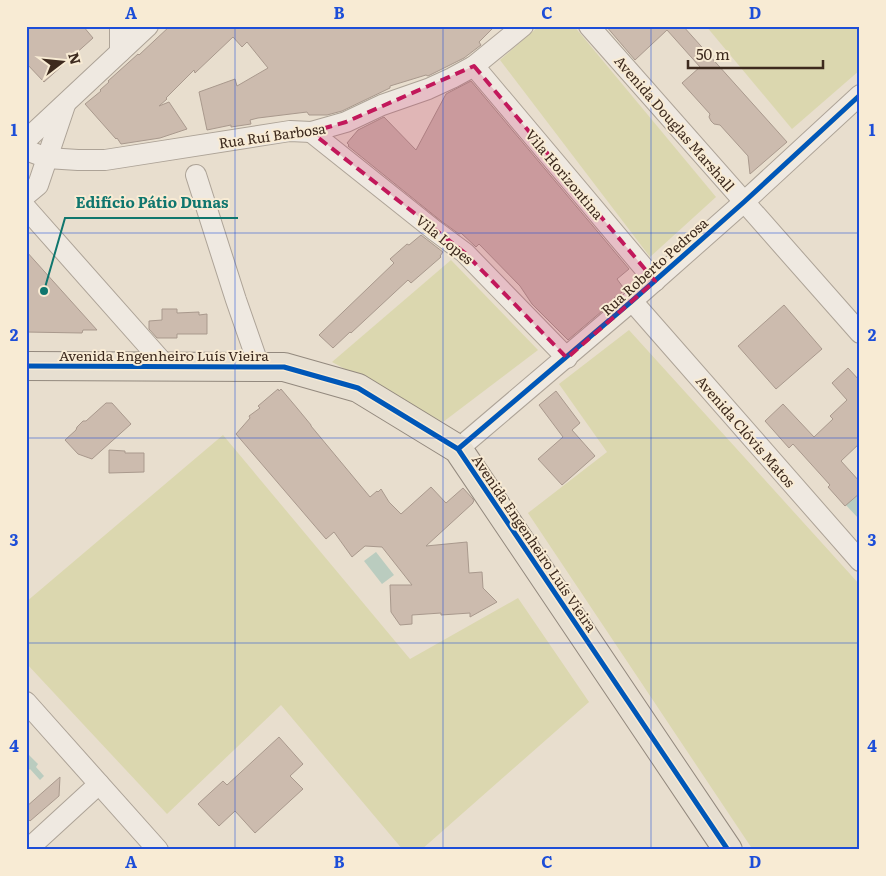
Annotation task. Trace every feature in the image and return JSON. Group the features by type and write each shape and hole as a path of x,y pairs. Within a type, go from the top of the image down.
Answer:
{"main road":[{"name":"Avenida Engenheiro Luís Vieira","path":"26,366 284,367 358,388 458,449 728,850"}],"street":[{"path":"120,26 120,52"},
{"path":"26,140 148,26"},
{"name":"Rua Ruí Barbosa","path":"26,150 47,158 105,160 290,131 311,132 346,122 382,105 436,86 474,66 523,26"},
{"name":"Avenida Douglas Marshall","path":"589,26 860,333"},
{"name":"Vila Horizontina","path":"474,66 654,281"},
{"name":"Rua Roberto Pedrosa","path":"458,449 632,301 744,202 860,95"},
{"path":"30,183 47,158 66,103"},
{"name":"Vila Lopes","path":"311,132 465,253 567,358"},
{"path":"196,175 258,366"},
{"path":"26,208 166,366"},
{"name":"Avenida Clóvis Matos","path":"632,301 860,561"},
{"path":"26,702 154,848"},
{"path":"27,850 99,784"}],"highlighted area":[{"path":"474,66 655,281 567,358 465,253 311,132 346,122"}],"shaded area":[{"path":"539,26 574,26 716,197 650,257 500,60"},
{"path":"706,26 860,26 860,70 792,129"},
{"path":"451,260 538,350 443,422 332,362"},
{"path":"629,330 860,585 860,850 753,850 528,513 607,452 559,384"},
{"path":"223,435 410,659 518,598 589,702 421,850 403,850 281,705 167,814 26,663 26,602"},
{"path":"860,492 860,518 859,519 844,503"},
{"path":"376,552 394,575 382,584 364,561"},
{"path":"29,755 38,764 36,767 44,776 40,780 30,769 26,772 26,759"}],"building":[{"path":"26,26 83,26 93,38 44,82 26,63"},
{"path":"170,26 495,26 479,42 481,45 464,58 428,76 390,86 390,88 342,111 327,115 309,115 307,112 258,118 250,120 251,124 231,127 231,125 207,130 199,92 235,79 237,86 268,68 247,42 242,47 233,37 195,73 194,70 159,106 169,102 187,129 160,138 121,144 85,104"},
{"path":"606,26 683,26 787,142 750,174 748,156 720,125 714,124 711,121 710,114 682,83 700,67 667,30 635,60"},
{"path":"471,81 629,269 617,279 625,290 568,340 532,304 520,286 479,244 476,247 461,233 459,234 441,221 348,146 347,143 358,130 384,117 416,150 446,94"},
{"path":"421,235 443,252 441,257 411,283 408,280 333,348 319,335 394,263 390,259"},
{"path":"26,251 97,330 83,330 82,333 26,332"},
{"path":"784,305 822,349 776,389 738,346"},
{"path":"162,309 177,309 177,313 199,312 199,315 207,314 207,334 177,334 177,338 157,338 149,329 149,321 162,320"},
{"path":"848,368 860,381 860,443 841,461 860,482 860,493 845,506 828,487 830,485 793,444 789,448 765,421 783,404 814,437 833,419 830,416 847,400 832,383"},
{"path":"278,389 279,391 281,389 370,497 381,489 389,502 401,514 431,487 446,503 463,488 473,499 473,503 426,546 467,542 469,573 482,572 483,588 497,602 470,617 470,613 412,615 412,624 400,625 391,612 390,585 412,585 382,547 365,546 352,557 334,532 326,539 236,434 250,418 249,416 260,408 258,406"},
{"path":"556,391 580,423 572,430 595,456 562,485 538,459 563,437 539,405"},
{"path":"106,403 112,403 131,424 92,459 78,454 65,440 83,421 86,421"},
{"path":"109,450 125,451 125,453 144,453 144,472 109,473"},
{"path":"279,737 303,764 290,776 303,789 255,833 235,811 219,826 198,804 223,781 227,785"},
{"path":"60,777 59,796 30,821 26,817 26,807"}],"cycle path":[{"path":"458,449 632,301 744,202 860,95"},
{"path":"26,366 284,367 358,388 458,449 728,850"}],"place":[{"name":"Edifício Pátio Dunas","path":"44,291"}]}
